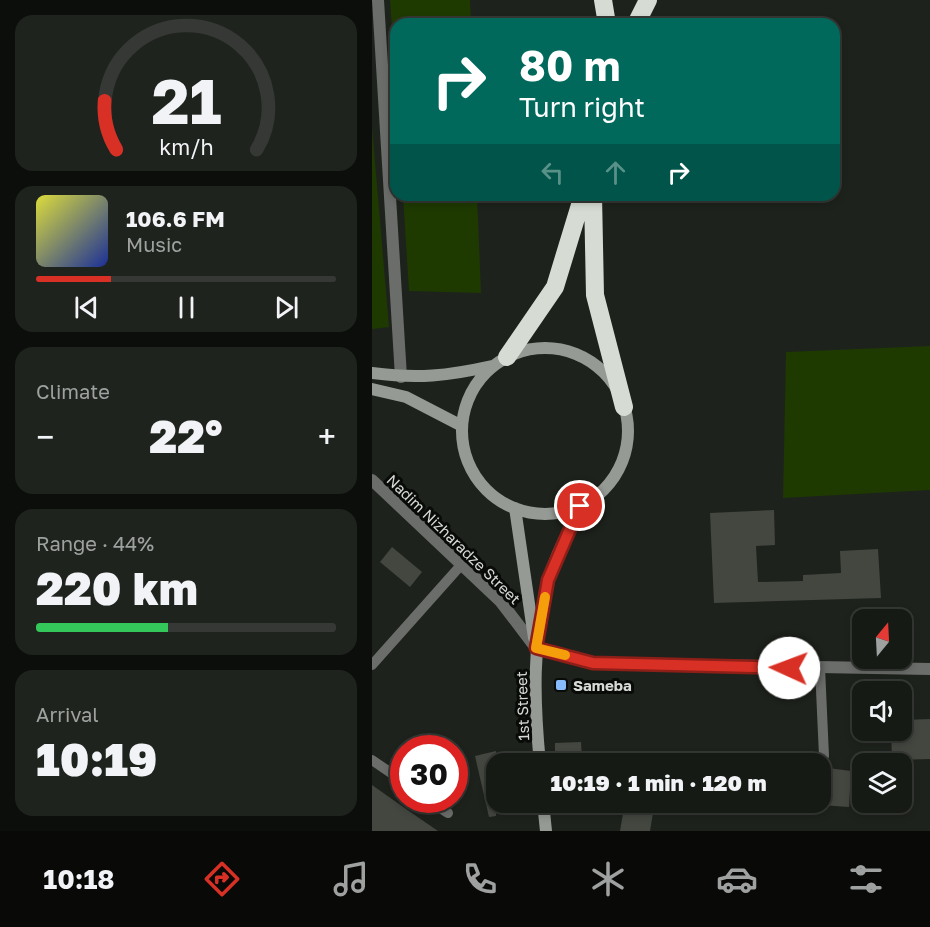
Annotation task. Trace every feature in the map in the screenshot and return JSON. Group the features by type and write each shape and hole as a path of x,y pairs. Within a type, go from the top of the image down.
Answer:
{"highway":[{"path":"603,0 606,18"},
{"path":"629,18 634,0"},
{"path":"639,18 648,0"},
{"path":"500,361 555,287 581,201"},
{"path":"593,201 596,295 624,407"}],"main road":[{"path":"372,373 401,377 446,377 542,348 561,349 578,355 607,376 624,407 627,441 620,464 607,486 580,506 548,513 515,508 499,500 475,475 462,443 462,426 471,393 500,361"},
{"path":"372,389 406,398 462,426"},
{"name":"Nadim Nizharadze Street","path":"536,648 548,580 580,506"},
{"name":"Nadim Nizharadze Street","path":"515,508 536,648"},
{"name":"1st Street","path":"536,648 535,711 539,753"},
{"path":"544,813 546,831"}],"street":[{"path":"378,0 377,84 401,377"},
{"name":"Nadim Nizharadze Street","path":"372,480 501,602 536,648"},
{"path":"536,648 593,663 930,669"}],"lane":[{"path":"372,665 462,564"},
{"path":"820,668 824,753"},
{"path":"372,760 390,772"}],"green space":[{"path":"390,0 470,0 471,18 391,18"},
{"path":"372,127 389,327 372,329"},
{"path":"403,201 477,201 481,293 409,291"},
{"path":"930,346 930,490 783,498 786,352"}],"building":[{"path":"774,510 775,545 756,546 758,582 803,581 803,575 841,573 840,551 878,549 881,598 714,603 710,513"},
{"path":"392,547 422,572 410,587 380,562"},
{"path":"930,719 930,759 912,759 912,753 892,753 891,741 912,741 912,720"},
{"path":"581,742 582,753 555,753 555,743"},
{"path":"486,753 486,804 475,756"},
{"path":"831,768 851,771 849,807 831,806"},
{"path":"372,785 390,798 390,813 412,813 438,831 372,831"},
{"path":"488,813 496,813 496,816 489,817"},
{"path":"623,813 653,813 650,831 620,831"}],"slow traffic":[{"path":"545,597 536,648 565,655"}],"place":[{"name":"Sameba","path":"561,685"}],"route":[{"path":"580,506 548,580 536,648 593,663 789,668"}]}
